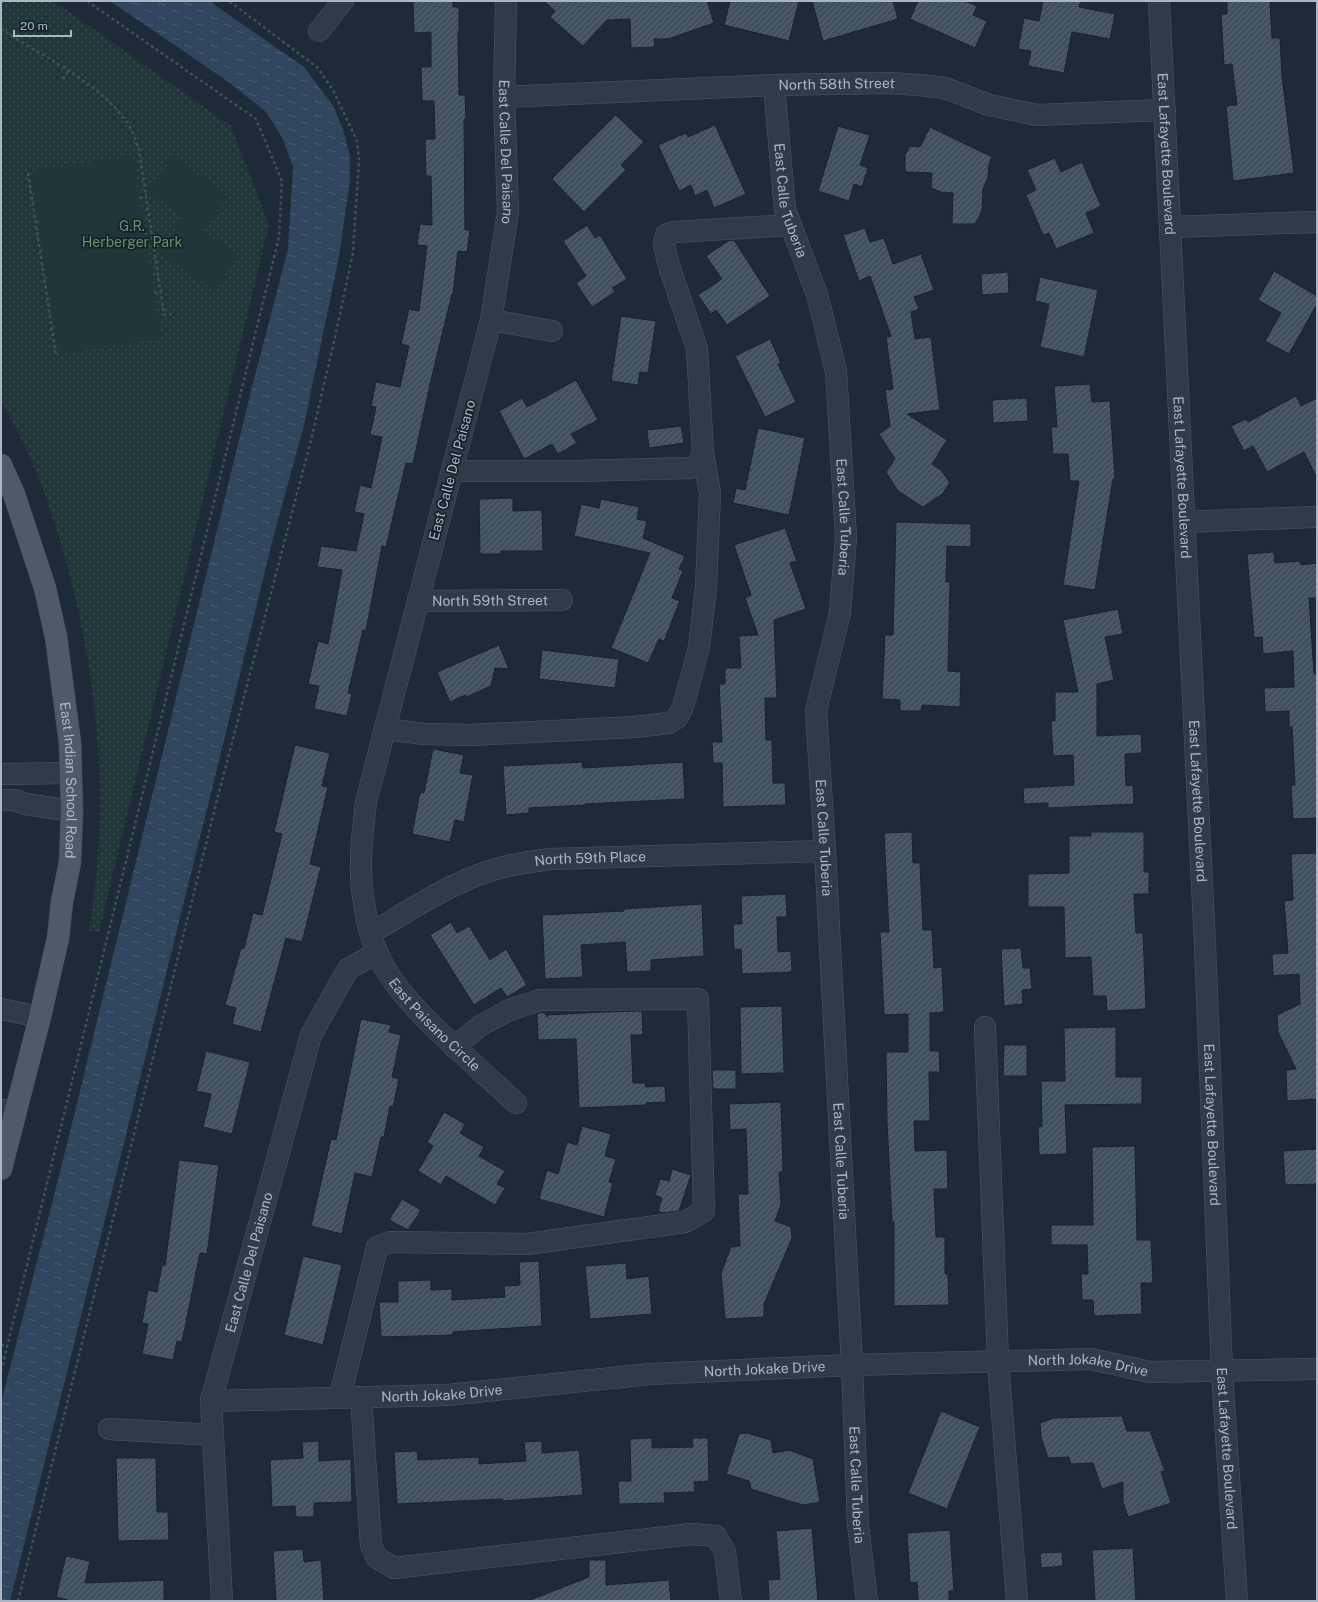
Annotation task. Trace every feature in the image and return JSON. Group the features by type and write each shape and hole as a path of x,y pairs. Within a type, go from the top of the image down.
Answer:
{"main road":[{"name":"East Indian School Road","path":"1,465 24,524 47,595 56,637 63,686 71,773 72,811 70,862 62,902 58,938 40,1017 8,1111 1,1169"}],"street":[{"path":"319,30 343,1"},
{"name":"East Calle Del Paisano","path":"371,932 364,900 361,863 366,802 491,320 508,212 504,97 506,1"},
{"name":"East Lafayette Boulevard","path":"1159,1 1205,944 1222,1372 1237,1601"},
{"name":"North 58th Street","path":"504,97 774,85 889,84 920,85 945,88 989,105 1036,115 1165,110"},
{"name":"East Calle Tuberia","path":"774,85 785,210 817,294 836,371 846,538 840,613 816,711 825,852 852,1365 858,1525 867,1601"},
{"path":"1171,227 1317,222"},
{"path":"385,729 424,734 470,735 635,727 669,723 677,718 683,707 699,647 706,587 710,494 702,453 697,349 668,263 664,244 666,235 675,232 791,225"},
{"path":"491,320 552,331"},
{"path":"452,470 575,471 690,468 697,466 702,453"},
{"path":"1184,522 1314,517"},
{"name":"North 59th Street","path":"418,601 562,600"},
{"path":"1,774 71,773"},
{"path":"1,800 15,800 25,804 72,811"},
{"name":"North 59th Place","path":"371,932 431,897 473,878 508,866 550,859 825,852"},
{"name":"East Paisano Circle","path":"371,932 377,953 396,987 454,1046 516,1103"},
{"name":"East Calle Del Paisano","path":"222,1601 211,1401 311,1035 348,970 377,953"},
{"path":"340,1397 377,1247 390,1242 527,1244 685,1222 704,1211 698,1000 540,1000 507,1011 480,1026 454,1046"},
{"path":"1,1009 40,1017"},
{"path":"985,1028 998,1361 1017,1601"},
{"name":"North Jokake Drive","path":"211,1401 448,1394 650,1374 852,1365 1091,1359 1150,1372 1222,1372 1317,1369"},
{"path":"361,1397 371,1545 377,1558 394,1568 692,1534 716,1536 725,1552 731,1601"},
{"path":"109,1429 213,1435"}],"path":[{"path":"1,1371 279,237 282,181 256,119 87,1"},
{"path":"18,1601 217,800 311,440 333,346 352,253 359,160 356,141 334,92 318,68 229,1"},
{"path":"1,30 85,81 105,98 128,124 139,149 164,315 174,313"},
{"path":"63,79 68,71"},
{"path":"28,173 56,356"},
{"path":"139,198 146,197"},
{"path":"154,293 160,292"},
{"path":"1,1345 8,1346"}],"green space":[{"name":"G.R. Herberger Park","path":"1,1 54,1 231,126 269,225 99,932 89,931 99,838 100,792 98,745 86,653 77,607 54,520 31,459 1,402"},
{"path":"133,156 161,338 59,354 31,171"},
{"path":"173,156 229,196 204,231 239,256 214,291 159,251 184,216 148,191"}],"water":[{"path":"110,1 209,1 304,67 334,107 344,133 350,157 350,180 339,257 304,425 272,542 10,1601 1,1601 1,1403 65,1152 251,391 288,249 293,167 283,139 266,112 230,83"}],"building":[{"path":"413,1 453,1 453,7 459,7 459,95 465,95 466,119 464,119 465,230 470,230 467,252 458,251 453,294 431,380 413,464 406,463 386,547 382,546 366,631 363,630 348,693 352,694 347,716 314,709 319,686 308,684 318,641 328,644 342,570 317,567 321,546 356,551 364,514 354,512 360,485 371,488 382,437 370,435 376,407 371,406 376,382 400,387 409,346 401,344 409,309 419,311 427,246 417,245 420,224 432,225 431,176 426,176 425,139 435,139 434,101 422,101 421,67 431,67 431,32 414,33"},
{"path":"544,1 707,1 714,23 668,39 654,39 655,47 631,48 630,19 607,20 583,46 550,17 555,11"},
{"path":"730,1 799,1 789,41 724,25"},
{"path":"812,1 893,1 898,19 823,41"},
{"path":"918,1 965,1 977,6 973,15 987,21 975,48 910,19"},
{"path":"1043,1 1081,1 1079,7 1115,14 1110,39 1072,32 1064,73 1028,66 1031,51 1018,49 1024,18 1039,21"},
{"path":"1227,1 1270,1 1272,38 1280,38 1282,76 1294,173 1233,181 1226,106 1237,105 1232,64 1224,65 1221,14 1227,14"},
{"path":"616,115 644,142 621,165 626,170 584,212 552,179"},
{"path":"715,125 746,194 714,208 707,190 695,196 691,185 679,191 658,145 686,133 688,137"},
{"path":"838,126 870,135 860,165 868,168 862,187 854,184 849,201 818,191"},
{"path":"930,127 992,157 989,164 988,177 983,189 982,211 975,224 952,224 953,193 941,192 931,188 932,173 905,172 905,155 910,146 920,147"},
{"path":"1055,158 1061,172 1082,162 1101,206 1086,213 1094,233 1056,249 1049,233 1043,235 1026,195 1036,190 1027,170"},
{"path":"587,225 595,238 600,235 627,279 612,288 615,292 592,307 576,283 586,276 563,241"},
{"path":"865,228 870,242 884,238 893,264 921,254 934,290 914,297 919,309 911,312 915,339 931,337 940,410 907,414 947,440 932,464 942,471 950,483 942,494 923,507 898,491 886,472 895,459 879,434 890,426 885,390 893,389 886,337 891,336 870,276 859,281 843,235"},
{"path":"734,240 770,296 727,325 716,310 711,314 698,295 722,279 706,256 728,241"},
{"path":"1274,271 1317,296 1317,304 1289,354 1265,341 1281,313 1258,300"},
{"path":"1008,272 1009,293 982,295 981,274"},
{"path":"1040,277 1098,290 1084,357 1040,347 1049,304 1035,301"},
{"path":"621,316 656,321 648,373 640,372 638,385 611,381"},
{"path":"770,339 781,363 778,364 796,402 765,417 735,356"},
{"path":"576,380 598,420 571,434 577,443 558,454 552,444 524,459 499,411 522,398 527,407"},
{"path":"1090,384 1092,402 1110,401 1115,479 1113,479 1095,590 1063,585 1079,481 1070,481 1068,454 1053,454 1051,427 1057,427 1054,386"},
{"path":"1296,396 1301,406 1317,398 1317,478 1304,452 1267,472 1253,446 1244,451 1231,426 1246,419 1248,422"},
{"path":"1027,398 1028,421 993,423 992,400"},
{"path":"681,426 684,443 649,448 647,430"},
{"path":"758,428 805,438 789,515 733,503 736,488 745,490"},
{"path":"513,498 513,511 542,510 543,551 501,551 501,554 480,554 479,499"},
{"path":"601,499 639,507 637,519 647,521 643,538 685,556 679,569 683,571 672,598 680,601 664,641 659,639 648,663 611,648 650,553 574,536 581,504 599,508"},
{"path":"896,522 971,524 971,547 947,546 946,582 950,582 948,671 961,672 960,707 922,705 921,711 900,711 900,700 882,699 885,635 893,635"},
{"path":"785,528 797,561 790,563 806,609 774,620 777,698 765,698 766,740 772,740 773,783 785,783 786,805 723,807 722,763 713,763 712,742 722,742 719,684 725,684 725,668 741,668 739,636 758,635 745,598 751,595 734,545"},
{"path":"1274,552 1275,563 1300,561 1301,565 1317,563 1317,598 1309,598 1314,674 1317,674 1317,818 1293,819 1291,785 1295,785 1292,727 1289,727 1289,711 1265,712 1264,688 1294,687 1293,651 1263,654 1262,637 1254,638 1247,554"},
{"path":"1118,609 1123,634 1105,637 1114,680 1097,684 1097,736 1141,734 1142,753 1125,754 1126,786 1133,785 1134,804 1048,808 1048,803 1024,804 1023,788 1074,785 1073,755 1053,756 1051,721 1055,721 1055,692 1078,692 1063,620"},
{"path":"499,645 509,669 495,668 491,686 450,702 437,672"},
{"path":"542,650 619,659 615,688 539,679"},
{"path":"295,745 330,753 322,786 328,787 310,864 321,867 302,942 286,938 261,1032 232,1024 236,1008 225,1005 241,948 244,949 253,913 262,915 282,834 274,832"},
{"path":"433,749 464,755 460,773 473,775 464,822 455,820 450,842 412,834 420,792 424,793"},
{"path":"582,762 583,768 683,762 685,799 529,808 529,813 506,815 503,766"},
{"path":"912,832 913,863 920,863 923,930 932,930 934,968 942,967 944,1012 930,1013 930,1051 939,1051 940,1072 929,1072 930,1121 914,1121 915,1151 947,1150 948,1189 934,1189 936,1237 945,1237 945,1274 948,1274 949,1305 894,1306 894,1222 892,1222 887,1122 886,1052 908,1052 908,1014 884,1015 880,932 889,932 884,833"},
{"path":"1091,832 1144,832 1144,872 1149,872 1149,894 1134,894 1136,933 1143,933 1146,1009 1107,1011 1106,996 1093,996 1091,957 1065,958 1064,907 1028,907 1028,874 1069,873 1069,836 1091,836"},
{"path":"1317,853 1317,1099 1287,1101 1286,1070 1296,1069 1278,1032 1277,1015 1300,1004 1299,974 1273,976 1272,954 1288,953 1284,901 1293,900 1291,854"},
{"path":"786,894 787,917 777,917 778,952 791,951 792,972 742,974 741,949 734,950 733,924 742,924 741,896"},
{"path":"702,904 704,956 651,960 651,971 627,972 625,942 581,945 583,977 545,979 542,915 624,911 624,909"},
{"path":"451,922 457,933 469,926 490,960 506,949 527,985 507,997 501,988 474,1005 430,935"},
{"path":"1021,948 1023,968 1030,968 1032,989 1022,990 1023,1004 1004,1006 1001,949"},
{"path":"782,1006 784,1073 741,1074 740,1007"},
{"path":"642,1011 643,1035 631,1035 633,1083 645,1083 646,1087 665,1086 666,1102 646,1103 647,1105 579,1108 576,1039 538,1040 537,1014 544,1012 548,1018 547,1015"},
{"path":"361,1019 391,1025 389,1032 401,1035 392,1077 399,1079 393,1107 390,1106 384,1137 381,1137 372,1177 355,1173 342,1234 311,1226 331,1139 336,1140"},
{"path":"1116,1027 1116,1077 1142,1077 1142,1104 1065,1105 1067,1154 1039,1155 1038,1127 1042,1126 1041,1081 1065,1081 1064,1028"},
{"path":"1004,1045 1027,1045 1027,1076 1003,1076"},
{"path":"206,1051 250,1062 232,1134 203,1127 211,1094 196,1091"},
{"path":"712,1070 736,1070 736,1089 713,1089"},
{"path":"781,1102 783,1172 779,1172 781,1204 775,1221 791,1227 792,1238 764,1304 764,1317 725,1319 721,1273 731,1247 740,1246 738,1194 748,1194 746,1129 730,1130 729,1104"},
{"path":"444,1112 465,1124 460,1133 484,1147 479,1156 505,1171 497,1184 505,1188 495,1205 446,1176 441,1185 418,1171 433,1146 427,1142"},
{"path":"582,1126 611,1134 605,1156 616,1159 609,1182 613,1183 604,1217 539,1199 547,1170 558,1174 567,1142 577,1145"},
{"path":"1135,1146 1137,1240 1151,1240 1153,1283 1141,1283 1142,1314 1094,1316 1093,1300 1082,1300 1081,1274 1088,1274 1087,1245 1051,1245 1051,1225 1093,1225 1092,1147"},
{"path":"1317,1149 1317,1184 1285,1185 1283,1151"},
{"path":"179,1160 219,1165 207,1254 200,1253 182,1342 177,1341 173,1360 142,1354 148,1324 142,1323 148,1290 157,1292 162,1265 165,1265"},
{"path":"672,1169 691,1175 679,1211 663,1213 658,1211 662,1198 655,1195 660,1179 669,1181"},
{"path":"402,1199 421,1210 408,1230 389,1220"},
{"path":"303,1256 342,1265 323,1345 284,1335"},
{"path":"539,1261 542,1326 453,1332 453,1335 381,1337 379,1302 398,1302 398,1281 431,1280 431,1290 452,1289 452,1300 505,1297 504,1286 520,1285 519,1262"},
{"path":"626,1263 627,1279 649,1276 652,1314 590,1319 585,1266"},
{"path":"941,1411 980,1427 947,1509 908,1493"},
{"path":"1122,1416 1127,1431 1150,1431 1165,1471 1161,1472 1171,1503 1128,1517 1123,1502 1123,1482 1102,1489 1093,1463 1071,1464 1069,1457 1048,1458 1041,1437 1040,1423 1054,1418"},
{"path":"747,1433 771,1440 773,1453 789,1450 813,1459 820,1502 803,1505 776,1497 751,1489 749,1481 726,1474 739,1434"},
{"path":"652,1438 652,1448 693,1447 692,1438 708,1438 709,1481 694,1482 695,1492 664,1493 665,1503 619,1504 618,1481 631,1481 630,1439"},
{"path":"319,1441 319,1461 351,1459 352,1502 314,1503 314,1517 296,1517 295,1506 272,1507 270,1460 303,1458 302,1442"},
{"path":"542,1441 542,1453 579,1450 583,1495 503,1501 502,1499 397,1504 394,1452 417,1451 418,1460 479,1457 479,1464 526,1461 524,1442"},
{"path":"116,1458 156,1458 157,1512 168,1512 169,1540 118,1541"},
{"path":"812,1528 818,1601 769,1601 768,1580 780,1579 776,1531"},
{"path":"950,1530 954,1591 949,1591 949,1601 918,1601 917,1582 910,1583 907,1533"},
{"path":"1133,1548 1136,1601 1095,1601 1092,1550"},
{"path":"303,1549 304,1562 321,1560 324,1601 276,1601 273,1551"},
{"path":"1062,1552 1063,1566 1041,1568 1040,1553"},
{"path":"66,1556 90,1561 85,1583 164,1580 164,1601 71,1601 56,1597"},
{"path":"589,1560 606,1560 606,1585 669,1580 671,1601 530,1600 589,1577"}]}
